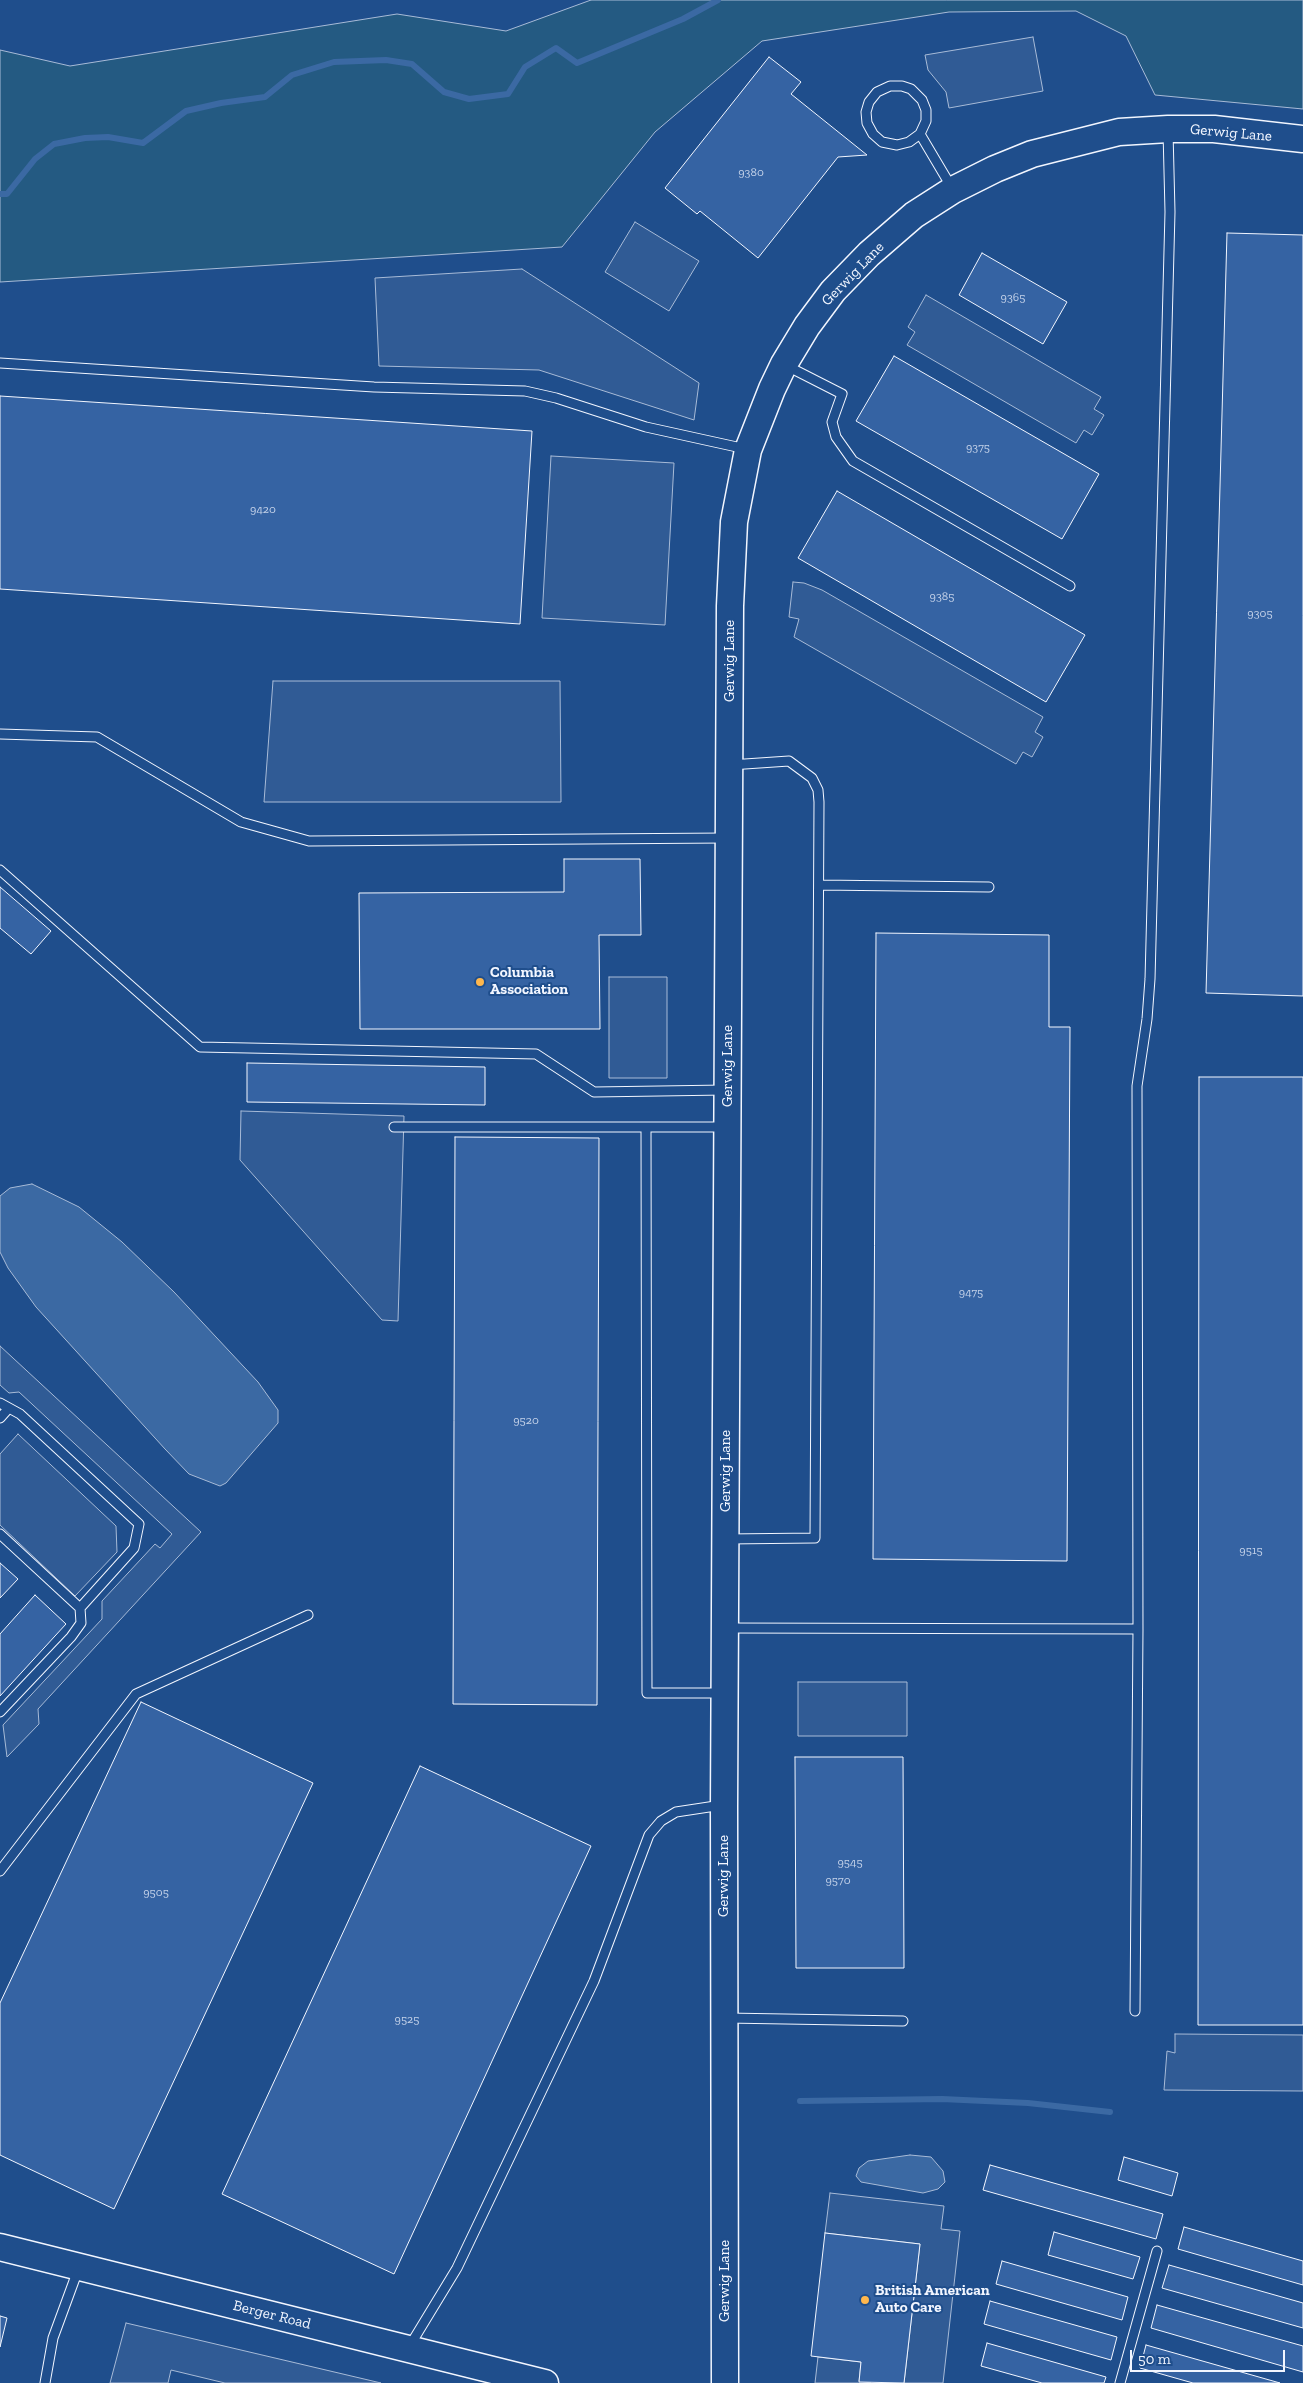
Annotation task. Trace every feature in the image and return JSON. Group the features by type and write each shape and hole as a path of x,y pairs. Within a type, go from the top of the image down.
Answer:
{"street":[{"name":"Gerwig Lane","path":"726,2383 724,1805 730,567 734,522 748,450 764,406 784,364 807,326 833,291 869,254 914,215 953,190 1004,165 1073,142 1119,132 1168,128 1214,129 1303,139"},
{"name":"Berger Road","path":"0,2247 408,2348 514,2379 545,2383"}],"lane":[{"path":"890,86 902,86 911,90 922,100 926,110 926,121 920,134 909,142 897,145 882,142 872,134 867,123 866,112 869,102 877,92 890,86"},
{"path":"1135,2011 1138,1629 1137,1086 1147,1019 1150,979 1170,212 1168,128"},
{"path":"920,134 953,190"},
{"path":"0,363 374,387 525,391 556,398 646,427 748,450"},
{"path":"784,364 842,394 832,422 836,437 853,461 1070,586"},
{"path":"0,734 97,737 241,822 309,842 728,838"},
{"path":"726,1539 815,1538 820,802 818,790 812,778 789,761 729,765"},
{"path":"0,870 200,1047 536,1054 594,1092 728,1090"},
{"path":"819,885 989,887"},
{"path":"394,1127 728,1127"},
{"path":"646,1127 647,1693 726,1693"},
{"path":"0,1403 20,1414 139,1524 134,1548 80,1608"},
{"path":"0,1418 8,1409"},
{"path":"0,1534 80,1608 81,1623 71,1637 0,1712"},
{"path":"0,1871 136,1694 308,1615"},
{"path":"726,1628 1138,1629"},
{"path":"408,2348 457,2268 594,1981 650,1835 661,1820 676,1812 724,1805"},
{"path":"725,2018 903,2021"},
{"path":"1120,2383 1157,2251"},
{"path":"45,2383 53,2338 79,2267"}],"shaded area":[{"path":"591,0 1303,0 1303,109 1155,95 1126,36 1076,11 949,12 762,41 655,132 562,247 0,282 0,50 70,66 397,14 506,31"},
{"path":"1033,37 1043,91 949,108 946,92 928,70 925,55"},
{"path":"635,222 699,261 669,311 605,272"},
{"path":"522,269 699,383 694,420 539,370 379,366 375,278"},
{"path":"926,295 1101,397 1094,409 1104,415 1092,435 1084,430 1076,443 907,345 915,332 908,327"},
{"path":"551,456 674,463 665,625 542,618"},
{"path":"793,582 804,583 822,590 1043,717 1035,732 1043,737 1032,757 1023,752 1016,764 794,637 799,619 789,617"},
{"path":"273,681 560,681 561,802 264,802"},
{"path":"609,977 667,977 667,1078 609,1078"},
{"path":"241,1111 404,1116 398,1321 382,1320 240,1160"},
{"path":"32,1184 79,1207 122,1242 174,1292 258,1382 278,1410 278,1423 226,1483 220,1486 189,1474 36,1307 8,1268 0,1252 0,1196 10,1188"},
{"path":"0,1346 201,1532 38,1709 39,1724 7,1757 3,1725 102,1619 102,1601 155,1544 160,1548 172,1534 19,1392 9,1393 0,1385"},
{"path":"18,1434 116,1526 117,1552 75,1596 0,1525 0,1454"},
{"path":"798,1682 907,1682 907,1736 798,1736"},
{"path":"1175,2034 1303,2035 1303,2091 1164,2090 1167,2051 1175,2053"},
{"path":"910,2155 931,2157 943,2171 945,2182 938,2189 923,2193 861,2182 856,2176 859,2168 868,2161"},
{"path":"830,2193 944,2206 941,2229 960,2231 943,2383 904,2383 920,2244 825,2233"},
{"path":"126,2323 381,2383 225,2383 171,2370 168,2383 110,2383"},
{"path":"818,2357 861,2362 859,2381 871,2383 815,2383"}],"building":[{"path":"769,57 801,82 791,94 867,155 838,157 758,258 700,211 697,214 665,188"},
{"path":"1227,233 1303,235 1303,996 1206,993"},
{"path":"982,253 1067,302 1043,344 959,295"},
{"path":"894,356 1099,474 1062,539 856,421"},
{"path":"0,396 532,431 520,624 0,589"},
{"path":"837,491 1085,635 1046,702 798,558"},
{"name":"Columbia Association","path":"564,859 640,859 641,935 599,935 600,1029 360,1029 359,893 564,892"},
{"path":"0,887 51,931 31,954 0,928"},
{"path":"876,933 1049,935 1049,1027 1070,1027 1067,1561 873,1559"},
{"path":"247,1063 485,1067 485,1105 247,1102"},
{"path":"1199,1077 1303,1077 1303,2025 1198,2025"},
{"path":"455,1137 599,1138 597,1705 453,1704"},
{"path":"0,1563 18,1579 0,1598"},
{"path":"35,1595 66,1624 0,1696 0,1634"},
{"path":"141,1702 313,1783 114,2209 0,2155 0,2003"},
{"path":"795,1757 903,1757 904,1968 796,1968"},
{"path":"420,1766 591,1846 394,2274 222,2194"},
{"path":"1124,2157 1178,2173 1172,2196 1118,2180"},
{"path":"990,2165 1163,2214 1156,2239 983,2190"},
{"path":"1184,2227 1303,2261 1303,2285 1178,2249"},
{"path":"1054,2232 1140,2257 1133,2279 1048,2255"},
{"name":"British American Auto Care","path":"825,2233 920,2244 904,2383 859,2382 861,2362 811,2356"},
{"path":"1002,2261 1128,2297 1122,2320 996,2284"},
{"path":"1169,2265 1303,2303 1303,2328 1162,2288"},
{"path":"990,2301 1117,2337 1111,2360 984,2324"},
{"path":"1157,2305 1303,2346 1303,2372 1151,2328"},
{"path":"0,2316 7,2318 0,2347"},
{"path":"987,2343 1106,2377 1104,2383 1042,2383 981,2366"},
{"path":"1146,2345 1280,2383 1193,2383 1140,2368"}],"waterway":[{"path":"0,194 7,194 35,159 54,144 85,138 108,137 143,143 186,111 221,103 265,97 292,75 334,62 386,60 412,64 444,92 469,99 508,94 525,67 556,48 577,63 683,19 718,0"},
{"path":"800,2101 942,2099 1028,2103 1110,2112"}],"place":[{"name":"Columbia Association","path":"480,982"},
{"name":"British American Auto Care","path":"865,2300"}]}
